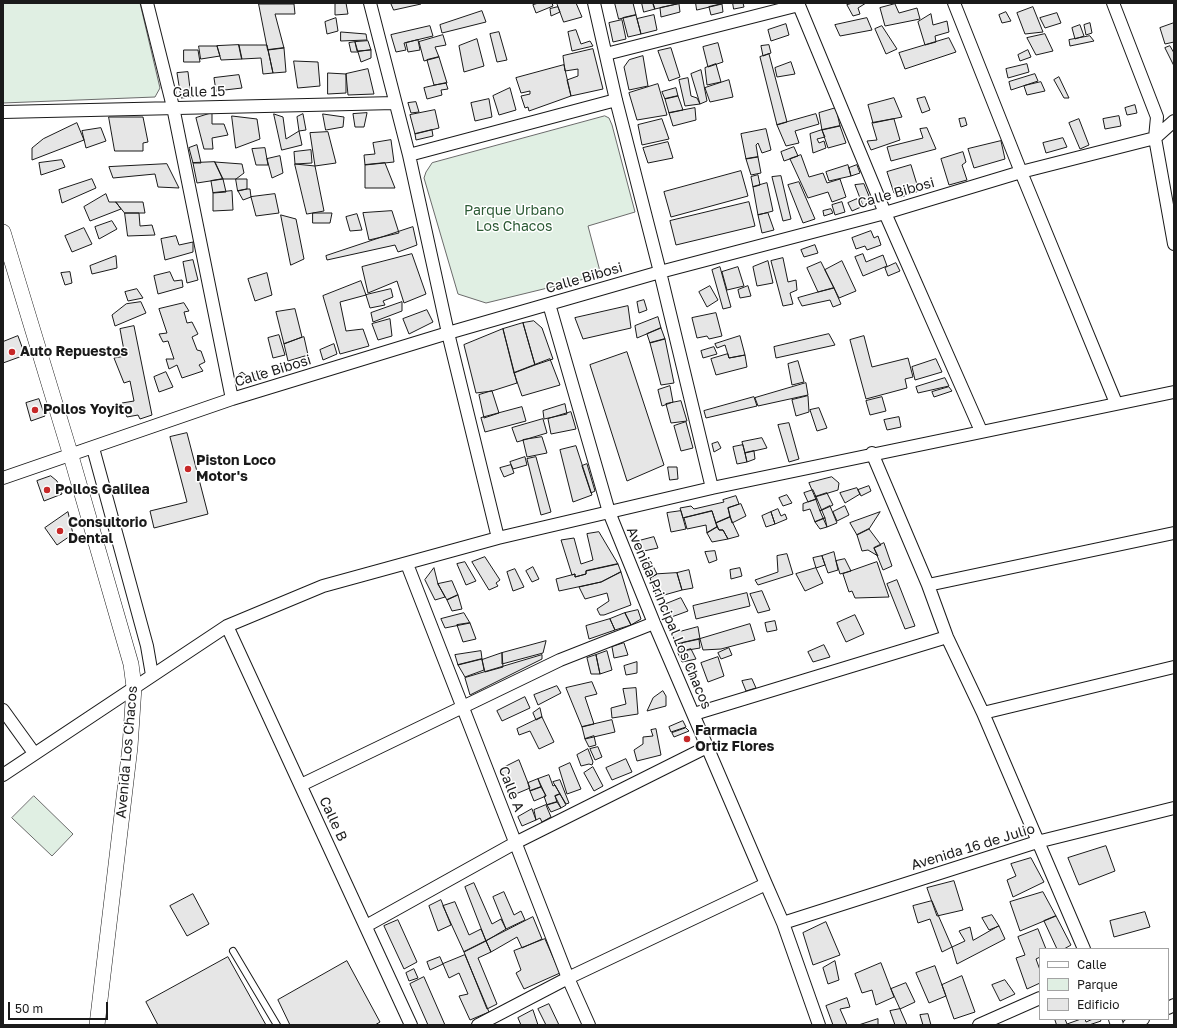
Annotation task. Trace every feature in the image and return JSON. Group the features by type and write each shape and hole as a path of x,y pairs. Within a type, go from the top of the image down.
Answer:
{"street":[{"path":"147,3 173,107 232,399"},
{"path":"370,3 409,155 448,333 498,538"},
{"path":"594,3 616,100 660,272 712,488"},
{"path":"954,3 1021,172 1116,403"},
{"path":"1114,3 1157,117 1155,138 1174,244"},
{"path":"606,54 798,4 885,213 980,431"},
{"path":"409,155 616,100"},
{"name":"Calle 15","path":"3,112 395,103"},
{"name":"Calle Bibosi","path":"3,478 71,456 232,399 448,333 660,272 885,213 1021,172 1155,138 1174,120"},
{"name":"Avenida Los Chacos","path":"3,235 71,456 131,664 134,687 130,747 97,1025"},
{"name":"Avenida Principal Los Chacos","path":"549,304 609,512 654,623 782,923 819,1025"},
{"path":"3,775 227,626 323,586 498,538 712,488 980,431 1174,392"},
{"path":"93,448 147,646 152,675"},
{"path":"872,454 928,585 947,637 983,714 1084,948"},
{"path":"928,585 1174,533"},
{"name":"Calle A","path":"407,564 568,978 589,1025"},
{"path":"301,785 560,660 654,623"},
{"name":"Calle B","path":"227,626 411,1025"},
{"path":"694,714 947,637"},
{"path":"983,714 1174,667"},
{"path":"3,710 34,753"},
{"path":"366,926 516,843 707,747"},
{"name":"Avenida 16 de Julio","path":"782,923 1037,842 1174,808"},
{"path":"478,1025 568,978 766,884"},
{"path":"979,1025 1039,998"},
{"path":"1129,1025 1141,1020"}],"lane":[{"path":"233,951 277,1025"}],"green space":[{"path":"3,3 140,3 160,88 155,97 3,103"},
{"name":"Parque Urbano Los Chacos","path":"605,116 609,118 612,125 635,212 588,226 601,275 486,303 458,294 424,178 432,163"},
{"path":"34,796 73,834 52,856 12,818"}],"building":[{"path":"346,3 348,14 335,15 335,4"},
{"path":"391,3 420,3 421,4 394,10"},
{"path":"539,3 552,3 553,6 536,13 533,5"},
{"path":"557,3 576,3 582,17 564,22"},
{"path":"615,3 633,3 636,15 619,19"},
{"path":"642,3 653,3 655,9 644,12"},
{"path":"653,3 681,3 655,9"},
{"path":"696,3 721,3 722,4 697,10"},
{"path":"733,3 743,3 744,7 734,9"},
{"path":"853,3 866,3 858,8 860,14 853,16 847,5"},
{"path":"259,4 294,4 295,14 275,14 284,48 268,50"},
{"path":"679,4 680,12 661,17 660,8"},
{"path":"722,4 723,12 711,15 709,7"},
{"path":"895,4 899,13 917,8 920,19 885,26 880,8"},
{"path":"558,7 560,12 551,16 550,9"},
{"path":"1033,7 1043,32 1025,34 1017,13"},
{"path":"482,11 486,22 442,33 440,25"},
{"path":"1006,12 1011,21 1002,23 999,15"},
{"path":"1057,13 1061,23 1045,28 1040,18"},
{"path":"931,14 933,25 947,21 949,32 935,36 936,42 925,45 918,22"},
{"path":"636,15 641,34 628,37 623,18"},
{"path":"654,15 657,30 641,34 637,19"},
{"path":"336,18 338,31 327,34 325,22"},
{"path":"867,18 872,30 840,36 835,25"},
{"path":"622,20 626,39 613,42 609,23"},
{"path":"1090,23 1092,33 1086,35 1084,25"},
{"path":"1174,23 1174,42 1165,44 1160,28"},
{"path":"786,24 789,35 771,41 768,30"},
{"path":"1080,25 1084,36 1075,39 1072,28"},
{"path":"430,26 433,36 404,43 406,50 396,52 391,35"},
{"path":"882,26 897,49 886,54 875,29"},
{"path":"576,30 581,44 590,41 593,46 572,51 568,32"},
{"path":"341,32 366,34 367,40 341,41"},
{"path":"499,32 507,60 497,62 490,34"},
{"path":"1045,34 1053,51 1036,55 1027,38"},
{"path":"443,35 446,45 435,47 439,57 424,61 419,42"},
{"path":"1090,36 1094,41 1070,46 1069,40"},
{"path":"949,38 956,52 905,69 899,53"},
{"path":"477,39 484,66 464,72 459,46"},
{"path":"418,40 420,50 408,52 406,43"},
{"path":"368,41 371,50 357,51 355,42"},
{"path":"355,42 358,52 351,52 349,43"},
{"path":"718,43 723,62 708,67 703,47"},
{"path":"239,45 242,59 221,60 217,46"},
{"path":"239,45 267,45 273,73 263,74 261,58 242,59"},
{"path":"769,45 771,53 763,56 761,46"},
{"path":"199,46 217,46 220,56 201,59"},
{"path":"1170,46 1174,53 1174,66 1165,48"},
{"path":"284,48 286,72 273,73 268,50"},
{"path":"671,48 680,77 669,81 658,51"},
{"path":"593,49 603,89 571,96 567,80 578,76 578,69 565,71 563,56"},
{"path":"184,50 198,50 200,62 184,62"},
{"path":"371,50 371,58 361,62 358,52"},
{"path":"1028,50 1031,57 1020,61 1018,55"},
{"path":"769,54 787,122 777,125 760,57"},
{"path":"643,56 648,86 629,90 624,67 629,60"},
{"path":"439,57 447,83 434,85 427,60"},
{"path":"294,61 318,62 320,86 298,88"},
{"path":"791,62 795,74 777,77 775,68"},
{"path":"716,64 721,82 707,85 705,68"},
{"path":"1027,64 1029,72 1008,78 1006,69"},
{"path":"564,65 571,96 529,111 528,107 525,108 521,96 530,94 530,91 521,93 516,78"},
{"path":"368,69 374,94 348,95 346,74"},
{"path":"701,70 707,101 700,104 691,74"},
{"path":"188,72 191,97 181,98 177,73"},
{"path":"328,73 346,74 346,93 328,94"},
{"path":"1035,74 1038,81 1011,90 1009,82"},
{"path":"239,75 242,88 216,91 214,78"},
{"path":"1059,77 1069,98 1064,98 1054,80"},
{"path":"688,78 691,96 697,98 700,104 685,106 679,80"},
{"path":"729,80 733,97 710,102 705,88"},
{"path":"1041,82 1045,91 1027,95 1024,86"},
{"path":"446,83 448,89 441,90 442,95 427,99 424,88"},
{"path":"658,84 667,115 637,120 629,93"},
{"path":"510,88 516,110 499,115 493,96"},
{"path":"676,88 678,96 665,99 662,92"},
{"path":"678,96 683,110 669,113 665,99"},
{"path":"925,97 930,110 922,113 917,99"},
{"path":"894,98 902,117 873,123 868,105"},
{"path":"489,99 492,117 475,121 471,103"},
{"path":"416,102 419,112 411,113 408,103"},
{"path":"1135,105 1137,113 1127,115 1125,108"},
{"path":"695,108 696,120 673,126 669,113"},
{"path":"836,108 840,126 822,130 819,113"},
{"path":"435,110 439,128 415,134 410,115"},
{"path":"212,113 212,124 224,124 228,135 212,138 213,149 204,149 196,118"},
{"path":"367,113 364,127 355,127 353,114"},
{"path":"274,114 283,117 286,139 299,131 302,145 282,150"},
{"path":"303,114 306,130 299,131 297,117"},
{"path":"323,114 344,117 343,127 326,130"},
{"path":"816,114 819,124 795,131 799,143 786,146 777,125"},
{"path":"232,116 257,119 260,139 236,148"},
{"path":"1119,116 1121,126 1105,129 1103,119"},
{"path":"109,117 143,117 148,142 143,143 143,151 115,151"},
{"path":"965,118 967,125 961,127 959,119"},
{"path":"662,119 669,139 642,145 638,125"},
{"path":"894,119 900,140 871,150 867,141 877,140 872,123"},
{"path":"1079,119 1089,145 1080,149 1069,123"},
{"path":"77,123 84,140 32,160 32,148 43,139"},
{"path":"840,126 846,143 828,148 822,130"},
{"path":"101,128 106,141 86,148 82,131"},
{"path":"927,128 936,149 891,161 887,147 923,138 920,129"},
{"path":"766,129 771,150 762,153 758,143 756,145 758,157 746,159 741,134"},
{"path":"432,130 433,136 416,140 415,134"},
{"path":"822,130 825,137 817,139 819,143 824,141 826,148 813,153 810,134"},
{"path":"328,132 336,163 315,166 310,133"},
{"path":"1063,138 1067,147 1046,153 1043,143"},
{"path":"391,140 394,162 365,165 364,155 375,154 373,143"},
{"path":"1001,141 1005,159 974,168 968,149"},
{"path":"668,142 673,158 648,163 643,148"},
{"path":"197,145 201,163 193,163 189,148"},
{"path":"794,147 798,156 784,161 781,152"},
{"path":"265,148 268,165 256,165 252,149"},
{"path":"311,150 312,163 295,164 294,152"},
{"path":"963,152 966,162 962,165 967,180 949,185 941,159"},
{"path":"801,155 809,177 823,173 827,183 840,179 846,197 832,202 828,192 808,198 790,159"},
{"path":"280,156 283,173 272,178 267,159"},
{"path":"758,157 761,173 751,175 746,159"},
{"path":"62,160 65,167 41,175 39,163"},
{"path":"215,162 223,179 197,183 193,163"},
{"path":"215,162 242,164 244,173 236,179 223,179"},
{"path":"385,163 395,188 365,188 365,165"},
{"path":"167,164 179,188 158,187 155,174 113,178 109,167"},
{"path":"295,164 315,166 324,211 307,214"},
{"path":"848,165 851,176 829,181 826,172"},
{"path":"857,165 860,173 851,176 849,168"},
{"path":"911,165 919,191 901,197 894,193 887,172"},
{"path":"741,171 748,196 671,217 664,192"},
{"path":"758,175 760,185 753,187 751,177"},
{"path":"781,176 791,219 783,221 772,177"},
{"path":"92,179 96,188 62,203 59,190"},
{"path":"223,179 226,192 213,193 211,181"},
{"path":"236,179 247,179 247,189 238,191"},
{"path":"799,182 815,219 803,223 788,185"},
{"path":"767,183 773,211 758,215 753,187"},
{"path":"864,184 871,201 869,205 863,206 855,185"},
{"path":"250,189 251,197 243,200 238,191"},
{"path":"232,191 233,210 213,211 213,193"},
{"path":"106,194 109,202 116,202 121,209 90,221 84,207"},
{"path":"275,194 279,213 256,216 251,197"},
{"path":"857,199 861,207 852,211 848,203"},
{"path":"116,202 143,202 145,213 125,213"},
{"path":"749,202 755,226 676,245 670,221"},
{"path":"842,202 845,212 835,215 832,205"},
{"path":"831,209 833,213 824,216 823,211"},
{"path":"392,211 399,233 369,240 363,213"},
{"path":"125,213 139,213 140,226 152,225 155,235 128,236"},
{"path":"313,213 332,213 330,223 313,223"},
{"path":"768,213 774,230 762,233 758,215"},
{"path":"357,214 362,230 350,231 346,217"},
{"path":"281,215 296,219 304,259 291,265"},
{"path":"112,221 117,229 99,239 95,227"},
{"path":"413,227 417,245 398,252 395,245 327,260 326,256"},
{"path":"84,228 92,244 72,252 65,236"},
{"path":"871,231 874,238 878,236 881,245 867,250 865,246 856,249 852,238"},
{"path":"176,236 179,245 193,242 193,252 165,260 161,239"},
{"path":"815,245 818,253 804,257 801,250"},
{"path":"412,254 426,294 404,303 397,281 368,293 362,267"},
{"path":"863,254 866,262 883,255 887,266 863,276 855,257"},
{"path":"116,256 117,268 92,274 90,266"},
{"path":"783,258 788,282 796,280 797,290 790,293 793,304 783,306 771,261"},
{"path":"193,260 198,280 187,283 183,262"},
{"path":"768,261 773,283 757,286 753,267"},
{"path":"842,261 856,291 839,298 825,270"},
{"path":"821,262 834,288 818,292 807,268"},
{"path":"896,263 900,271 888,276 885,268"},
{"path":"720,267 731,307 723,309 712,270"},
{"path":"738,267 744,286 727,290 722,272"},
{"path":"70,272 72,283 65,285 61,273"},
{"path":"170,272 174,281 182,280 183,287 158,294 154,276"},
{"path":"267,273 272,295 255,301 248,279"},
{"path":"361,281 366,295 340,302 346,331 363,329 369,346 340,354 323,296"},
{"path":"710,286 718,300 707,307 699,292"},
{"path":"748,286 751,296 740,298 738,290"},
{"path":"834,288 841,304 833,307 830,300 802,306 798,298"},
{"path":"137,289 143,298 128,301 125,292"},
{"path":"391,289 393,297 383,301 385,305 370,308 366,295"},
{"path":"644,300 647,310 639,313 637,302"},
{"path":"141,302 146,313 115,326 112,315 126,304"},
{"path":"402,302 402,311 373,322 371,313"},
{"path":"184,303 189,311 184,312 187,323 192,322 198,334 192,337 197,350 201,351 205,362 199,365 203,371 182,378 177,365 169,369 166,359 174,359 168,341 163,342 159,334 167,333 159,309"},
{"path":"628,306 631,328 583,339 575,318"},
{"path":"295,309 302,337 284,344 276,312"},
{"path":"427,310 433,322 409,334 403,319"},
{"path":"716,313 722,336 709,339 707,336 697,338 692,318"},
{"path":"658,317 661,328 637,338 635,326"},
{"path":"390,319 392,336 378,340 372,324"},
{"path":"534,321 542,328 553,359 535,365 523,323"},
{"path":"523,323 535,365 514,373 503,329"},
{"path":"134,326 152,415 140,419 138,415 127,417 122,403 134,401 130,381 124,383 114,358 125,356 120,329"},
{"path":"661,328 665,339 650,343 647,334"},
{"path":"503,329 517,383 492,391 476,393 464,345"},
{"path":"829,334 835,345 776,358 774,347"},
{"path":"279,335 285,355 273,358 268,338"},
{"path":"18,336 25,355 3,363 3,342"},
{"path":"740,336 745,355 729,358 725,345 717,348 715,344"},
{"path":"864,336 872,367 908,358 913,377 905,379 907,388 866,399 850,340"},
{"path":"304,337 308,355 288,361 284,344"},
{"path":"665,339 674,383 661,385 650,343"},
{"path":"334,344 337,354 323,360 320,350"},
{"path":"714,347 717,354 703,358 701,351"},
{"path":"627,352 664,465 627,481 590,365"},
{"path":"728,354 729,358 745,355 747,367 716,375 711,359"},
{"path":"550,359 560,385 522,396 514,373"},
{"path":"936,359 942,372 915,380 912,367"},
{"path":"798,361 804,382 792,385 788,364"},
{"path":"261,371 264,378 249,383 238,375 242,372 248,377"},
{"path":"166,372 173,387 159,392 154,377"},
{"path":"945,378 949,386 918,393 916,387"},
{"path":"806,383 808,395 758,406 755,398"},
{"path":"670,386 673,402 662,406 658,390"},
{"path":"949,387 952,391 934,397 932,392"},
{"path":"492,391 499,413 484,418 479,395"},
{"path":"808,396 809,412 796,416 792,400"},
{"path":"754,397 757,406 706,418 704,411"},
{"path":"882,397 886,411 870,415 866,401"},
{"name":"Pollos Yoyito","path":"39,399 45,416 31,421 26,403"},
{"path":"681,401 687,421 671,423 666,404"},
{"path":"565,404 567,414 544,419 543,411"},
{"path":"522,407 526,421 485,432 481,418"},
{"path":"819,408 827,428 817,431 810,410"},
{"path":"571,412 576,429 551,434 548,419"},
{"path":"899,417 901,427 887,430 884,420"},
{"path":"543,419 547,433 517,442 512,428"},
{"path":"686,422 693,448 681,451 674,426"},
{"path":"789,423 799,459 789,462 778,425"},
{"name":"Piston Loco Motor's","path":"187,433 208,514 154,528 150,511 187,502 170,437"},
{"path":"542,437 547,453 527,457 523,440"},
{"path":"762,438 767,448 745,453 742,442"},
{"path":"718,442 721,448 714,452 712,444"},
{"path":"743,445 747,462 737,464 733,447"},
{"path":"576,446 592,495 573,502 560,450"},
{"path":"754,451 755,459 747,462 745,453"},
{"path":"525,457 527,465 513,469 510,462"},
{"path":"536,457 551,512 541,515 527,459"},
{"path":"587,464 595,491 591,493 582,466"},
{"path":"511,465 514,473 504,477 500,468"},
{"path":"668,467 677,467 678,479 670,480"},
{"path":"51,476 57,481 62,494 44,501 37,481"},
{"path":"832,477 839,483 838,490 815,497 809,483"},
{"path":"869,486 871,491 861,496 858,490"},
{"path":"857,488 860,494 845,503 840,493"},
{"path":"813,490 817,499 808,502 804,493"},
{"path":"827,493 833,505 820,511 815,497"},
{"path":"787,495 792,503 783,506 779,498"},
{"path":"736,496 739,504 728,508 730,517 716,523 712,511 683,518 680,508 691,506 694,509 724,502 723,500"},
{"path":"817,499 825,518 815,522 810,509 803,511 803,504"},
{"path":"741,504 746,516 732,523 728,508"},
{"path":"830,506 837,523 827,527 820,511"},
{"path":"845,506 849,515 837,521 833,512"},
{"path":"778,509 781,516 785,514 787,519 775,524 771,512"},
{"path":"681,511 686,529 671,532 667,513"},
{"path":"712,511 717,527 707,533 706,525 687,529 684,518"},
{"name":"Consultorio Dental","path":"68,512 73,534 57,545 45,528"},
{"path":"771,512 775,524 766,527 762,516"},
{"path":"880,512 869,529 857,535 850,523"},
{"path":"730,517 739,536 728,539 723,530 719,530 716,523"},
{"path":"825,518 827,527 820,529 815,522"},
{"path":"717,527 719,530 723,530 728,539 712,542 707,533"},
{"path":"869,529 881,545 874,548 878,556 868,550 862,551 857,535"},
{"path":"599,532 618,564 586,571 586,574 575,577 575,574 572,575 561,540 574,538 581,564 593,560 587,534"},
{"path":"654,537 658,548 639,552 635,542"},
{"path":"884,543 892,566 883,570 874,548"},
{"path":"715,551 717,560 709,563 705,552"},
{"path":"834,552 838,570 828,573 822,556"},
{"path":"787,554 793,574 758,585 755,580 778,572 777,556"},
{"path":"822,556 825,565 816,568 813,558"},
{"path":"485,557 500,580 496,583 498,586 489,590 472,562"},
{"path":"845,559 851,571 840,574 836,561"},
{"path":"465,562 476,581 466,585 457,564"},
{"path":"651,562 657,574 650,578 644,563"},
{"path":"877,562 889,597 855,598 852,591 849,592 843,574"},
{"path":"618,564 621,572 601,582 559,591 556,579 575,574 575,577 586,574 586,571"},
{"path":"533,567 539,579 532,582 526,571"},
{"path":"434,568 438,584 445,597 435,600 425,580"},
{"path":"740,568 742,576 731,579 730,570"},
{"path":"816,568 823,583 805,591 796,574"},
{"path":"515,569 524,587 513,591 507,572"},
{"path":"689,570 693,588 682,590 677,573"},
{"path":"621,572 631,605 604,615 600,615 597,609 609,601 607,593 585,599 579,587 601,582"},
{"path":"677,573 682,590 657,597 650,578 657,574"},
{"path":"897,580 915,626 905,629 887,584"},
{"path":"452,581 458,595 447,600 438,584"},
{"path":"762,591 770,610 758,613 750,594"},
{"path":"747,593 750,606 696,619 693,606"},
{"path":"458,595 462,609 452,611 447,600"},
{"path":"681,598 688,611 666,619 661,606"},
{"path":"638,610 641,619 631,625 625,613"},
{"path":"464,613 470,623 445,628 441,619"},
{"path":"625,613 631,625 615,630 610,619"},
{"path":"855,615 864,634 846,642 837,623"},
{"path":"610,619 615,630 589,639 586,626"},
{"path":"775,621 777,630 767,632 765,623"},
{"path":"470,623 476,639 463,642 457,625"},
{"path":"750,624 755,640 721,649 703,650 700,639"},
{"path":"698,627 700,639 676,644 672,634"},
{"path":"699,639 700,648 682,651 682,643"},
{"path":"546,641 543,653 502,664 502,653"},
{"path":"624,643 628,655 614,658 612,647"},
{"path":"824,645 830,657 813,662 808,652"},
{"path":"729,648 732,655 721,659 718,653"},
{"path":"691,649 696,659 682,662 678,653"},
{"path":"481,651 482,659 458,665 455,655"},
{"path":"607,651 612,670 600,674 596,655"},
{"path":"502,653 503,667 485,672 482,660"},
{"path":"542,655 542,659 470,695 465,678"},
{"path":"596,655 600,674 591,674 587,658"},
{"path":"718,657 724,676 708,682 701,663"},
{"path":"482,659 484,670 465,677 458,665"},
{"path":"637,662 637,673 626,675 624,666"},
{"path":"694,666 697,675 690,677 686,670"},
{"path":"752,679 756,688 746,691 742,681"},
{"path":"592,682 597,694 585,697 594,724 582,727 566,688"},
{"path":"557,686 561,693 538,705 534,695"},
{"path":"636,688 638,714 612,718 611,708 626,704 623,689"},
{"path":"663,691 666,696 666,706 647,711 653,698"},
{"path":"525,697 530,708 502,721 497,711"},
{"path":"540,708 542,717 536,720 533,713"},
{"path":"542,717 554,742 539,749 530,731 519,735 517,729"},
{"path":"612,720 615,732 585,739 582,727"},
{"path":"683,721 686,727 671,732 669,727"},
{"path":"686,728 689,731 674,737 672,733"},
{"path":"656,729 661,755 637,761 634,750 643,744 643,737 653,736 651,730"},
{"path":"594,736 596,745 589,747 585,739"},
{"path":"598,747 602,757 595,760 590,749"},
{"path":"588,749 593,762 592,765 589,764 581,766 577,755"},
{"path":"626,759 632,772 612,780 606,768"},
{"path":"519,760 530,788 511,796 501,769"},
{"path":"570,763 581,789 567,794 559,768"},
{"path":"593,767 603,786 594,791 584,773"},
{"path":"549,775 553,786 555,785 560,794 555,796 557,802 547,805 544,796 546,796 538,779"},
{"path":"538,779 541,787 530,791 528,783"},
{"path":"560,780 569,803 566,804 553,782"},
{"path":"541,787 546,796 534,801 530,791"},
{"path":"560,794 566,805 561,808 555,796"},
{"path":"557,802 561,808 551,812 547,805"},
{"path":"546,805 551,817 542,822 540,818 536,820 534,810"},
{"path":"532,809 536,820 522,826 518,817"},
{"path":"1106,846 1115,871 1079,885 1068,858"},
{"path":"1031,858 1044,882 1013,897 1007,880 1016,876 1011,864"},
{"path":"954,881 963,910 937,916 927,888"},
{"path":"474,883 492,924 501,919 506,929 486,941 465,887"},
{"path":"504,892 514,915 521,911 525,920 506,929 493,897"},
{"path":"1043,892 1056,916 1020,931 1010,902"},
{"path":"193,894 209,924 187,936 170,906"},
{"path":"441,900 451,925 438,931 429,906"},
{"path":"932,901 952,947 942,952 930,919 918,923 913,906"},
{"path":"455,902 469,935 481,929 486,941 464,952 443,906"},
{"path":"1145,912 1150,927 1114,937 1110,921"},
{"path":"992,915 999,926 989,930 982,918"},
{"path":"1056,916 1071,945 1066,948 1057,948 1044,921"},
{"path":"533,917 542,939 522,948 517,937 491,952 486,941"},
{"path":"398,920 417,962 404,969 384,926"},
{"path":"826,922 840,955 813,965 803,933"},
{"path":"999,926 1005,939 957,964 952,947 965,941 959,931 970,927 973,940"},
{"path":"1038,929 1046,948 1039,948 1039,958 1036,959 1039,967 1039,983 1027,989 1016,958 1025,955 1018,937"},
{"path":"545,939 560,973 524,989 516,973 521,970 514,951"},
{"path":"486,941 491,952 478,958 497,1004 487,1009 464,952"},
{"path":"465,955 489,1012 470,1020 459,996 468,994 459,973 449,978 443,964"},
{"path":"228,957 266,1025 158,1025 146,1002"},
{"path":"440,957 443,964 430,970 427,962"},
{"path":"347,961 380,1022 375,1025 290,1025 278,1000"},
{"path":"835,961 839,980 828,984 823,968"},
{"path":"881,963 894,997 876,1005 872,990 862,993 855,974"},
{"path":"935,966 946,996 929,1003 916,973"},
{"path":"414,969 418,978 409,981 406,973"},
{"path":"962,976 975,1012 954,1019 942,985"},
{"path":"424,977 445,1025 428,1025 410,984"},
{"path":"1005,980 1015,994 1000,1001 992,985"},
{"path":"906,983 915,1002 900,1009 891,989"},
{"path":"847,998 850,1007 840,1009 847,1025 833,1025 826,1006"},
{"path":"549,1004 559,1025 546,1025 538,1009"},
{"path":"900,1009 907,1025 895,1025 890,1011"},
{"path":"533,1010 538,1025 521,1025 518,1018"},
{"path":"928,1014 931,1025 923,1025 920,1015"},
{"path":"878,1019 878,1025 859,1025"},
{"path":"1055,1020 1065,1020 1067,1024 1078,1020 1085,1020 1086,1022 1091,1020 1101,1021 1089,1025 1057,1025"}],"place":[{"name":"Auto Repuestos","path":"12,352"},
{"name":"Pollos Yoyito","path":"35,410"},
{"name":"Piston Loco Motor's","path":"188,469"},
{"name":"Pollos Galilea","path":"47,490"},
{"name":"Consultorio Dental","path":"60,531"},
{"name":"Farmacia Ortiz Flores","path":"687,739"}]}
